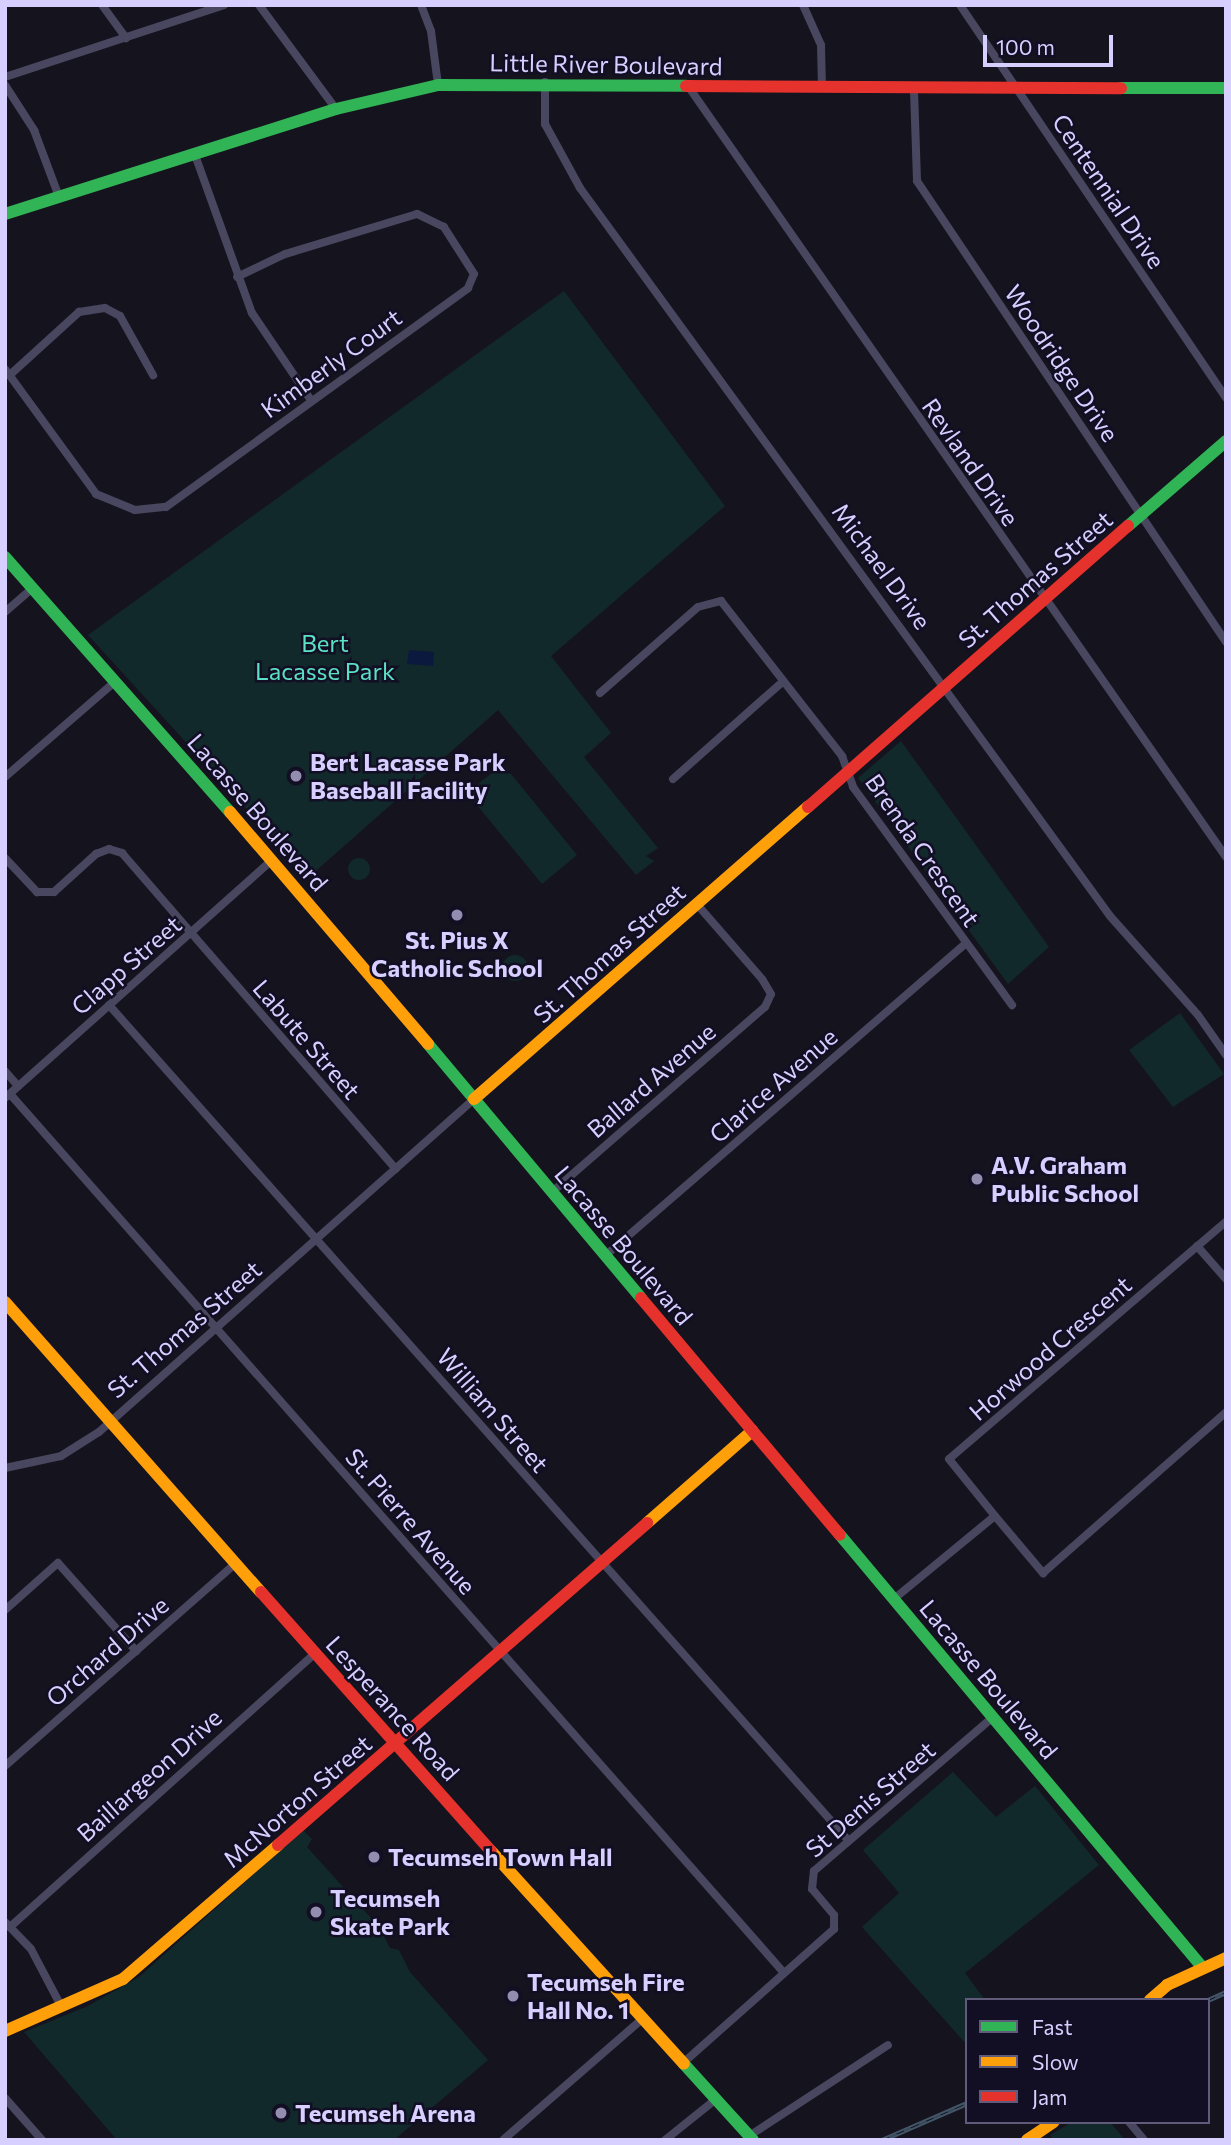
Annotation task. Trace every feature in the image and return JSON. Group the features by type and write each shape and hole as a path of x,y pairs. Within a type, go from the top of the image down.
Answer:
{"street":[{"path":"102,5 126,37"},
{"path":"5,77 224,5"},
{"path":"259,5 336,109"},
{"path":"421,5 430,31 438,85"},
{"path":"803,5 821,45 822,88"},
{"name":"Centennial Drive","path":"960,5 1226,398"},
{"name":"Little River Boulevard","path":"5,214 336,109 438,85 545,82 914,90 1226,88"},
{"name":"Michael Drive","path":"545,82 545,124 580,188 946,684 1110,916 1198,1015 1226,1055"},
{"path":"5,85 34,130 59,197"},
{"name":"Revland Drive","path":"688,86 1043,600 1226,857"},
{"name":"Woodridge Drive","path":"914,90 917,181 1226,642"},
{"path":"195,155 252,313 311,400"},
{"name":"Kimberly Court","path":"9,371 96,494 135,510 166,507 468,288 474,274 468,260 444,228 417,214 285,254 237,277"},
{"path":"9,371 79,312 105,308 120,316 152,375"},
{"name":"St. Thomas Street","path":"5,1468 61,1456 111,1421 696,903 1226,441"},
{"name":"Lacasse Boulevard","path":"5,556 272,859 1203,1968"},
{"path":"5,612 33,588"},
{"name":"Brenda Crescent","path":"600,693 698,607 714,600 727,607 781,683 842,756 853,787 1012,1005"},
{"path":"5,777 116,681"},
{"path":"673,779 781,683"},
{"name":"Labute Street","path":"5,858 37,892 54,892 96,854 109,849 122,853 189,935 396,1169"},
{"name":"Clapp Street","path":"7,1096 272,859"},
{"name":"Ballard Avenue","path":"552,1192 765,1007 771,995 696,903"},
{"name":"Clarice Avenue","path":"606,1255 965,944"},
{"name":"William Street","path":"109,1004 849,1841"},
{"path":"5,1071 18,1086"},
{"name":"St. Pierre Avenue","path":"7,1096 784,1973"},
{"path":"1226,1222 1198,1247 1226,1279"},
{"name":"Horwood Crescent","path":"1198,1247 949,1459 1043,1573 1226,1412"},
{"name":"Lesperance Road","path":"5,1302 394,1744 751,2138"},
{"name":"McNorton Street","path":"5,2031 140,1966 752,1431"},
{"path":"895,1598 995,1516"},
{"path":"5,1610 58,1563 136,1651"},
{"name":"Orchard Drive","path":"5,1766 235,1564"},
{"name":"Baillargeon Drive","path":"8,1924 316,1653"},
{"name":"St Denis Street","path":"683,2063 834,1929 834,1915 812,1889 814,1871 993,1717"},
{"path":"8,1924 31,1949 61,2006"},
{"path":"1152,1998 1167,1985 1226,1958"},
{"path":"503,2140 642,2019"},
{"path":"751,2138 888,2045"},
{"path":"5,2098 42,2140"},
{"path":"667,2139 716,2099"},
{"path":"1027,2140 1051,2124"},
{"path":"1131,2124 1143,2140"}],"green space":[{"name":"Bert Lacasse Park","path":"564,291 725,506 551,656 611,733 584,757 658,848 646,856 654,861 636,875 498,710 309,877 88,635"},
{"path":"901,741 1049,947 1008,984 858,778"},
{"path":"503,764 577,855 542,884 467,793"},
{"path":"359,858 367,861 370,869 367,877 359,880 351,877 348,869 351,861"},
{"path":"515,955 524,959 528,968 524,977 515,981 506,977 502,968 506,959"},
{"path":"1180,1013 1224,1074 1173,1107 1129,1050"},
{"path":"953,1772 996,1817 1035,1786 1099,1865 965,1973 984,1998 965,1998 965,2043 862,1927 899,1893 863,1850"},
{"path":"303,1830 312,1839 307,1847 380,1928 390,1948 399,1950 410,1972 488,2060 394,2140 117,2140 24,2032 88,2006 139,1977"},
{"path":"1069,2124 1112,2124 1125,2140 1053,2140 1050,2135"}],"water":[{"path":"409,650 434,652 433,666 407,664"}],"railway":[{"path":"1210,1999 1226,1992"},
{"path":"882,2140 965,2104"}],"traffic: fast":[{"path":"5,214 336,109 438,85 686,86"},
{"path":"1121,88 1226,88"},
{"path":"1128,526 1226,441"},
{"path":"5,557 230,812"},
{"path":"428,1044 641,1298"},
{"path":"840,1535 1203,1968"},
{"path":"684,2064 753,2140"}],"traffic: slow":[{"path":"474,1099 808,807"},
{"path":"230,812 428,1044"},
{"path":"5,1302 261,1592"},
{"path":"647,1523 752,1431"},
{"path":"5,2031 123,1979 278,1845"},
{"path":"491,1851 684,2064"},
{"path":"1152,1998 1167,1985 1226,1958"},
{"path":"1027,2140 1051,2124"}],"traffic: jam":[{"path":"686,86 1121,88"},
{"path":"808,807 1128,526"},
{"path":"641,1298 840,1535"},
{"path":"278,1845 647,1523"},
{"path":"261,1592 491,1851"}],"place":[{"name":"Bert Lacasse Park Baseball Facility","path":"296,776"},
{"name":"St. Pius X Catholic School","path":"457,915"},
{"name":"A.V. Graham Public School","path":"977,1179"},
{"name":"Tecumseh Town Hall","path":"374,1857"},
{"name":"Tecumseh Skate Park","path":"316,1912"},
{"name":"Tecumseh Fire Hall No. 1","path":"513,1996"},
{"name":"Tecumseh Arena","path":"281,2113"}]}
